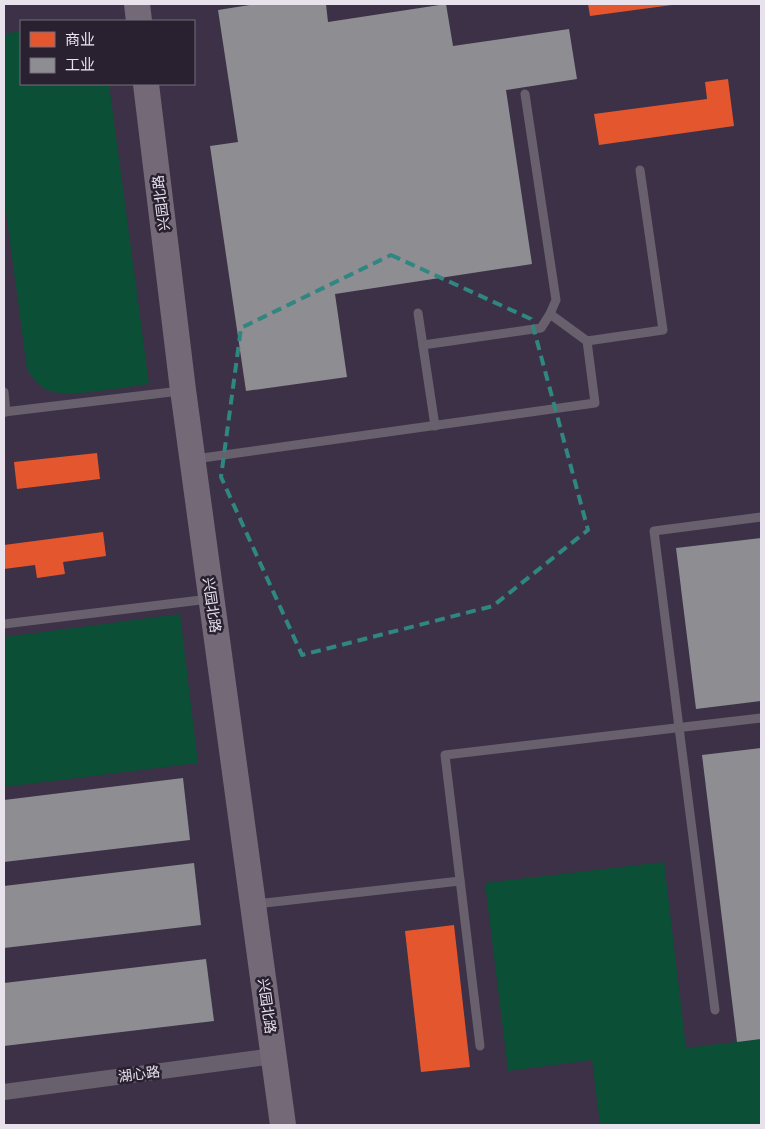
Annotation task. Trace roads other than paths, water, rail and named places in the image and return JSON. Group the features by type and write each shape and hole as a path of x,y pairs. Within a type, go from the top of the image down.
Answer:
{"main road":[{"path":"137,4 139,20"},
{"name":"兴园北路","path":"146,85 182,390 193,459 283,1125"}],"street":[{"name":"湖心路","path":"4,1092 274,1056"}],"lane":[{"path":"423,345 541,328 556,300 525,94"},
{"path":"550,314 587,341 663,330 640,170"},
{"path":"418,312 435,426"},
{"path":"193,459 596,404 587,341"},
{"path":"4,392 5,412 182,390"},
{"path":"715,1010 654,530 761,517"},
{"path":"4,624 212,599"},
{"path":"480,1046 445,755 761,718"},
{"path":"253,905 460,881"}]}
